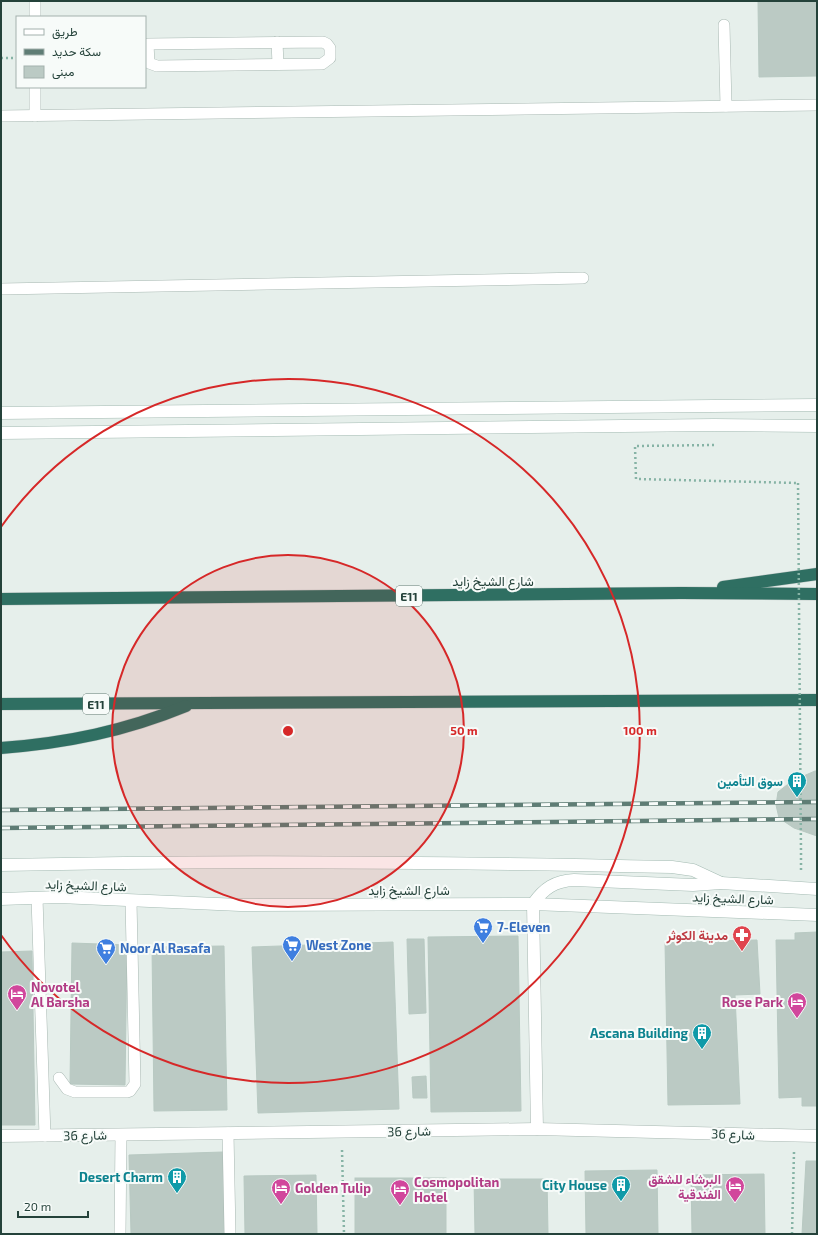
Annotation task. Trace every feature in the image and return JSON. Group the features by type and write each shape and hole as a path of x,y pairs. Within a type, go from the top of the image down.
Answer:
{"highway":[{"path":"681,593 817,574"},
{"name":"شارع الشيخ زايد","path":"1,599 681,593 817,594"},
{"name":"E11","path":"1,704 817,700"},
{"path":"1,748 65,741 98,735 130,727 192,704"}],"street":[{"path":"1,413 817,405"},
{"path":"1,433 714,425 817,426"},
{"path":"1,865 114,862 641,866 683,868 702,874 721,883"},
{"path":"537,1129 533,904 546,888 564,881 693,885 721,883"},
{"name":"شارع الشيخ زايد","path":"721,883 817,889"},
{"name":"شارع الشيخ زايد","path":"1,899 107,899 240,905 533,904 817,915"},
{"name":"شارع 36","path":"1,1136 537,1129 817,1136"}],"lane":[{"path":"35,1 35,16"},
{"path":"724,25 726,106"},
{"path":"278,42 278,64"},
{"path":"323,42 327,44 331,53 330,58 322,64 157,66 149,63 147,51 148,44 323,42"},
{"path":"35,88 35,116"},
{"path":"1,116 817,105"},
{"path":"1,289 583,278"},
{"path":"37,898 45,1136"},
{"path":"59,1078 67,1089 75,1092 127,1092 130,1091 135,1084 131,901"},
{"path":"228,1133 230,1234"},
{"path":"120,1234 121,1135"}],"path":[{"path":"1,58 16,58"},
{"path":"714,445 635,446 636,479 798,483 801,853"},
{"path":"341,1131 344,1234"},
{"path":"792,1234 794,1136"}],"building":[{"path":"758,1 817,1 817,76 759,77"},
{"name":"سوق التأمين","path":"817,771 817,836 794,828 779,818 776,805 778,792 792,781"},
{"name":"Rose Park","path":"817,932 817,1106 802,1106 802,1097 779,1098 776,940 795,940 795,933"},
{"path":"518,936 521,1111 431,1112 428,937"},
{"path":"407,939 424,939 426,1013 409,1014"},
{"name":"Ascana Building","path":"757,940 760,994 735,995 740,1104 668,1105 665,942"},
{"path":"393,942 399,1109 258,1113 252,947"},
{"path":"72,943 127,945 125,1085 70,1084"},
{"path":"224,946 227,1110 154,1111 152,947"},
{"name":"Novotel Al Barsha","path":"32,951 35,1125 1,1125 1,952"},
{"path":"426,1076 427,1098 413,1098 412,1077"},
{"name":"Desert Charm","path":"223,1152 225,1234 131,1234 129,1155"},
{"path":"806,1161 817,1161 817,1234 802,1234"},
{"name":"City House","path":"657,1170 658,1234 586,1234 585,1171"},
{"path":"764,1174 765,1234 692,1234 691,1175"},
{"name":"Golden Tulip","path":"316,1175 317,1234 245,1234 244,1176"},
{"name":"Cosmopolitan Hotel","path":"355,1178 446,1178 446,1234 355,1234"},
{"path":"474,1179 547,1179 548,1234 475,1234"}],"railway":[{"path":"1,810 817,802"},
{"path":"1,828 817,819"}],"place":[{"name":"سوق التأمين","path":"797,798"},
{"name":"7-Eleven","path":"483,944"},
{"name":"مدينة الكوثر","path":"742,952"},
{"name":"West Zone","path":"292,962"},
{"name":"Noor Al Rasafa","path":"106,965"},
{"name":"Novotel Al Barsha","path":"17,1011"},
{"name":"Rose Park","path":"797,1019"},
{"name":"Ascana Building","path":"702,1050"},
{"name":"Desert Charm","path":"177,1194"},
{"name":"City House","path":"621,1202"},
{"name":"البرشاء للشقق الفندقية","path":"735,1203"},
{"name":"Golden Tulip","path":"281,1205"},
{"name":"Cosmopolitan Hotel","path":"400,1206"}]}
